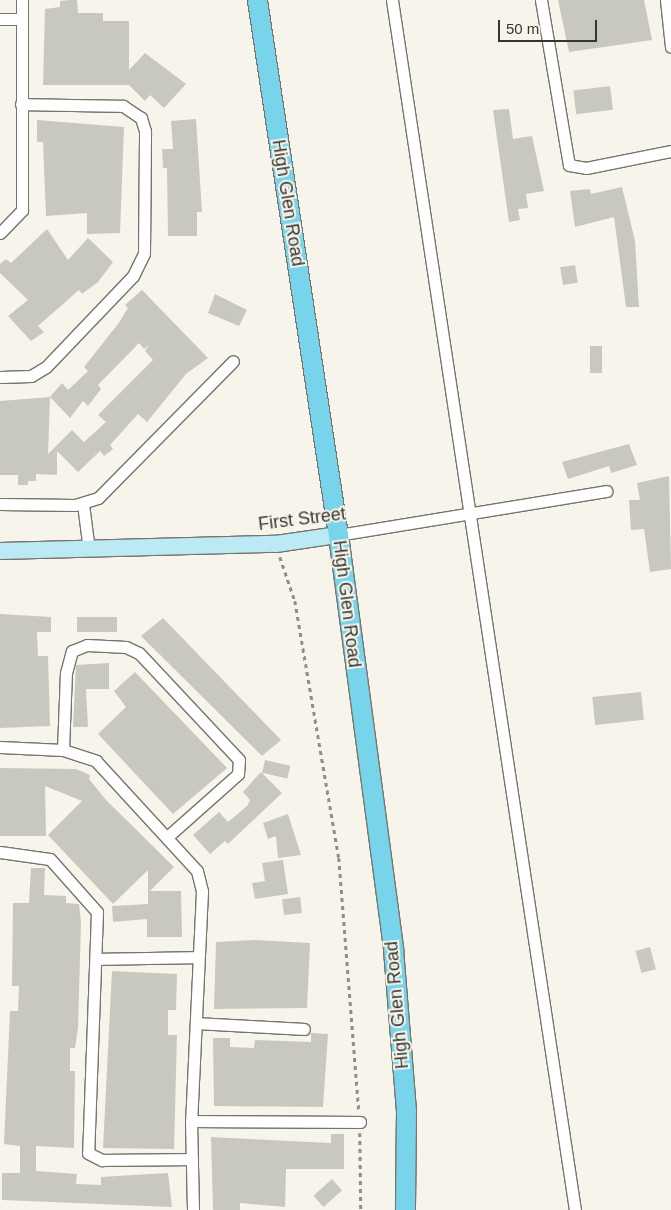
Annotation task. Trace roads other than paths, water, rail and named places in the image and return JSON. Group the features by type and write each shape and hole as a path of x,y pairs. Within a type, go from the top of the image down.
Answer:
{"main road":[{"name":"High Glen Road","path":"258,0 338,535 394,949 406,1111 405,1210"}],"street":[{"path":"0,233 22,210 22,0"},
{"path":"392,0 575,1210"},
{"path":"541,0 569,164 586,168 671,151"},
{"path":"666,0 671,47"},
{"path":"0,20 22,19"},
{"path":"0,376 31,376 46,367 133,276 144,253 146,131 141,118 124,106 21,104"},
{"path":"0,504 83,504 104,494 121,479 233,361"},
{"name":"First Street","path":"0,551 276,544 606,491"},
{"path":"83,504 89,550"},
{"path":"63,750 66,672 72,651 87,644 126,647 139,653 239,760 238,774 167,837"},
{"path":"0,747 63,750 96,761 192,862 200,880 191,1121 193,1210"},
{"path":"0,852 37,854 54,863 97,912 97,959 88,1153 102,1160 192,1159"},
{"path":"97,959 198,957"},
{"path":"196,1023 304,1029"},
{"path":"191,1121 360,1122"}]}
